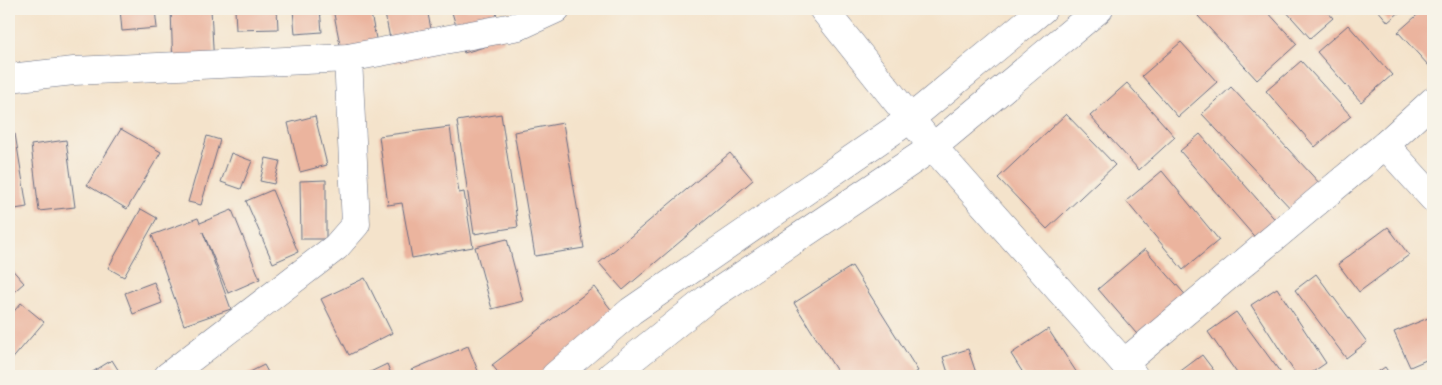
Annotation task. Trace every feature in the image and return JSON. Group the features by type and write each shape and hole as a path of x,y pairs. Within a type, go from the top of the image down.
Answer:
{"street":[{"path":"9,78 74,71 348,58 519,26 556,9"},
{"path":"823,9 933,147 1129,370 1433,101"},
{"path":"555,376 631,311 910,119 1043,9"},
{"path":"611,376 707,299 933,147 1099,9"},
{"path":"168,376 336,247 356,224 348,58"},
{"path":"1385,145 1433,198"}],"building":[{"path":"120,9 155,9 157,28 122,31"},
{"path":"171,9 211,9 214,67 173,69"},
{"path":"235,9 277,9 278,29 236,30"},
{"path":"293,9 320,9 322,32 295,34"},
{"path":"333,9 370,9 381,63 345,70"},
{"path":"384,9 427,9 436,54 395,63"},
{"path":"451,9 495,9 504,41 464,53"},
{"path":"1205,9 1265,9 1297,44 1257,80 1198,16"},
{"path":"1284,9 1325,9 1333,18 1310,38"},
{"path":"1377,9 1399,9 1401,11 1388,22"},
{"path":"1424,9 1433,9 1433,63 1429,66 1398,32"},
{"path":"1348,25 1392,75 1361,102 1317,52"},
{"path":"1181,42 1217,82 1178,117 1142,76"},
{"path":"1301,61 1351,116 1315,147 1266,91"},
{"path":"1127,83 1175,137 1139,170 1090,116"},
{"path":"1231,87 1322,186 1294,212 1202,114"},
{"path":"501,114 518,227 474,234 457,121"},
{"path":"1066,114 1115,165 1047,229 998,178"},
{"path":"315,116 327,165 300,172 288,123"},
{"path":"563,123 584,248 535,256 514,132"},
{"path":"450,127 459,193 464,192 473,247 412,258 402,203 388,205 379,136"},
{"path":"121,129 161,152 127,209 87,185"},
{"path":"15,134 27,207 9,210 9,136"},
{"path":"1200,134 1279,224 1259,242 1180,151"},
{"path":"207,136 220,140 201,205 188,202"},
{"path":"66,140 75,207 39,211 31,145"},
{"path":"231,153 252,161 241,189 221,182"},
{"path":"730,153 753,180 623,290 599,263"},
{"path":"266,158 280,161 274,184 260,181"},
{"path":"1162,171 1219,240 1183,270 1126,201"},
{"path":"326,180 326,239 301,239 300,181"},
{"path":"272,190 298,252 273,263 246,201"},
{"path":"141,209 157,218 124,277 108,268"},
{"path":"232,210 260,279 228,293 203,232 231,309 184,325 152,235 198,218 200,223"},
{"path":"1388,227 1409,255 1359,292 1338,264"},
{"path":"507,239 523,301 492,309 475,247"},
{"path":"1145,249 1190,300 1142,340 1098,289"},
{"path":"9,266 24,283 9,296"},
{"path":"852,266 918,371 910,376 840,376 794,303"},
{"path":"1316,274 1367,342 1346,358 1295,290"},
{"path":"365,278 392,333 349,355 321,299"},
{"path":"154,282 162,303 133,314 125,293"},
{"path":"594,287 616,316 536,376 501,376 492,365"},
{"path":"1277,288 1326,363 1307,376 1297,376 1251,305"},
{"path":"21,303 44,322 9,363 9,317"},
{"path":"1236,312 1283,376 1239,376 1208,332"},
{"path":"1433,316 1433,357 1410,367 1394,332"},
{"path":"1048,329 1079,376 1025,376 1011,354"},
{"path":"468,346 480,376 414,376 411,370"},
{"path":"968,349 977,376 949,376 943,357"},
{"path":"1202,355 1218,376 1174,376"},
{"path":"112,360 122,376 86,376"},
{"path":"387,364 392,376 362,376"},
{"path":"264,365 270,376 242,376"},
{"path":"1385,367 1391,376 1372,376"}]}
